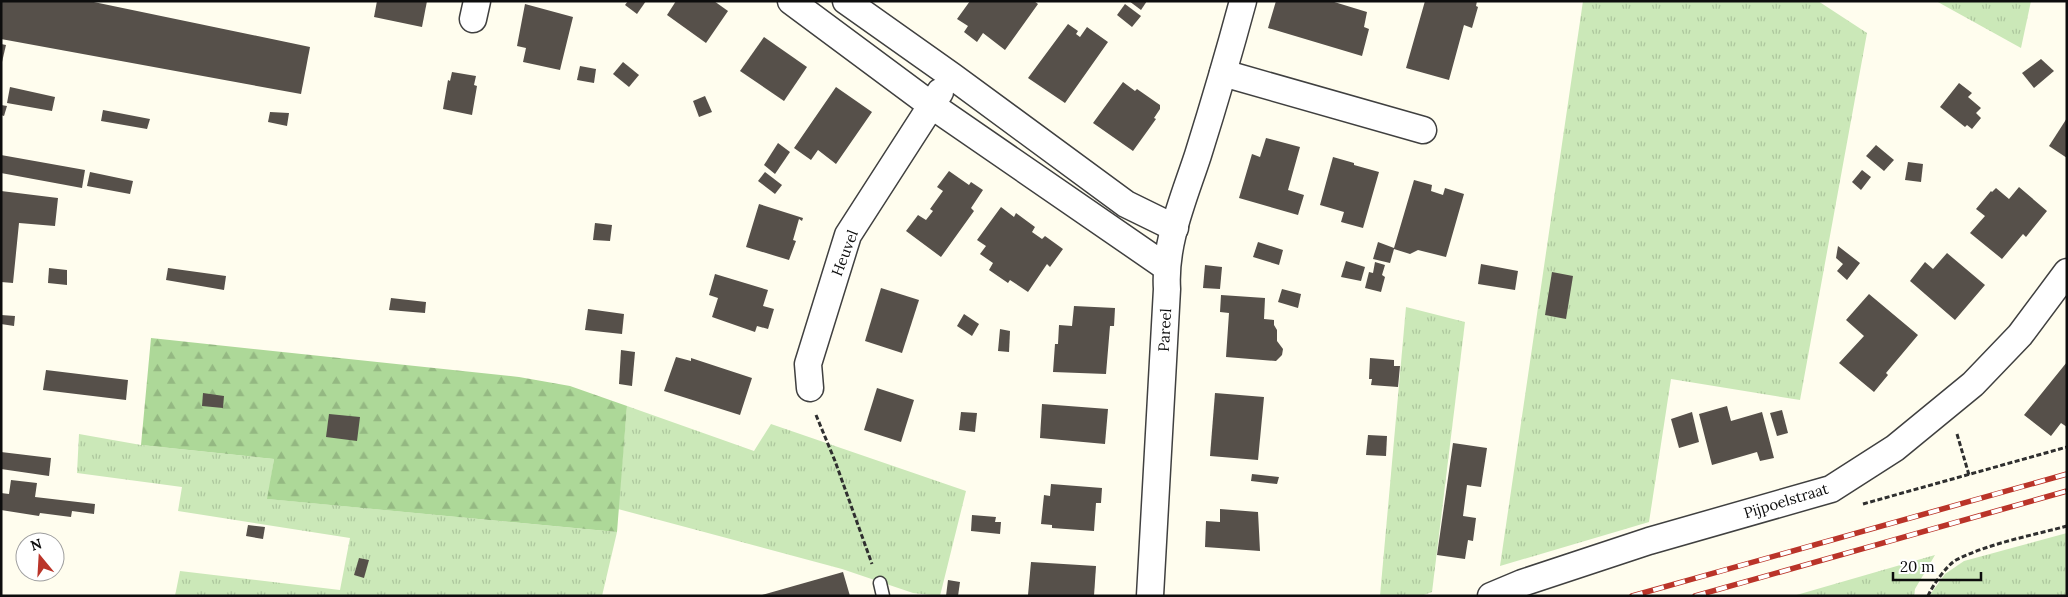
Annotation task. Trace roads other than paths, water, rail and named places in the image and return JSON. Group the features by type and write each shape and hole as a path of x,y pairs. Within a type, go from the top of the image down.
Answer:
{"street":[{"path":"791,1 931,105 1166,267"},
{"path":"846,1 1126,204 1175,228"},
{"name":"Pareel","path":"1150,596 1167,288 1166,267 1175,228 1224,73 1243,1"},
{"path":"1224,73 1423,130"},
{"name":"Heuvel","path":"810,388 808,364 848,235 931,105 952,76"},
{"name":"Pijpoelstraat","path":"1491,596 1522,583 1650,541 1831,489 1895,448 1973,384 2020,335 2067,272"}],"railway":[{"path":"1632,596 2067,474"},
{"path":"1695,596 2067,491"}]}
